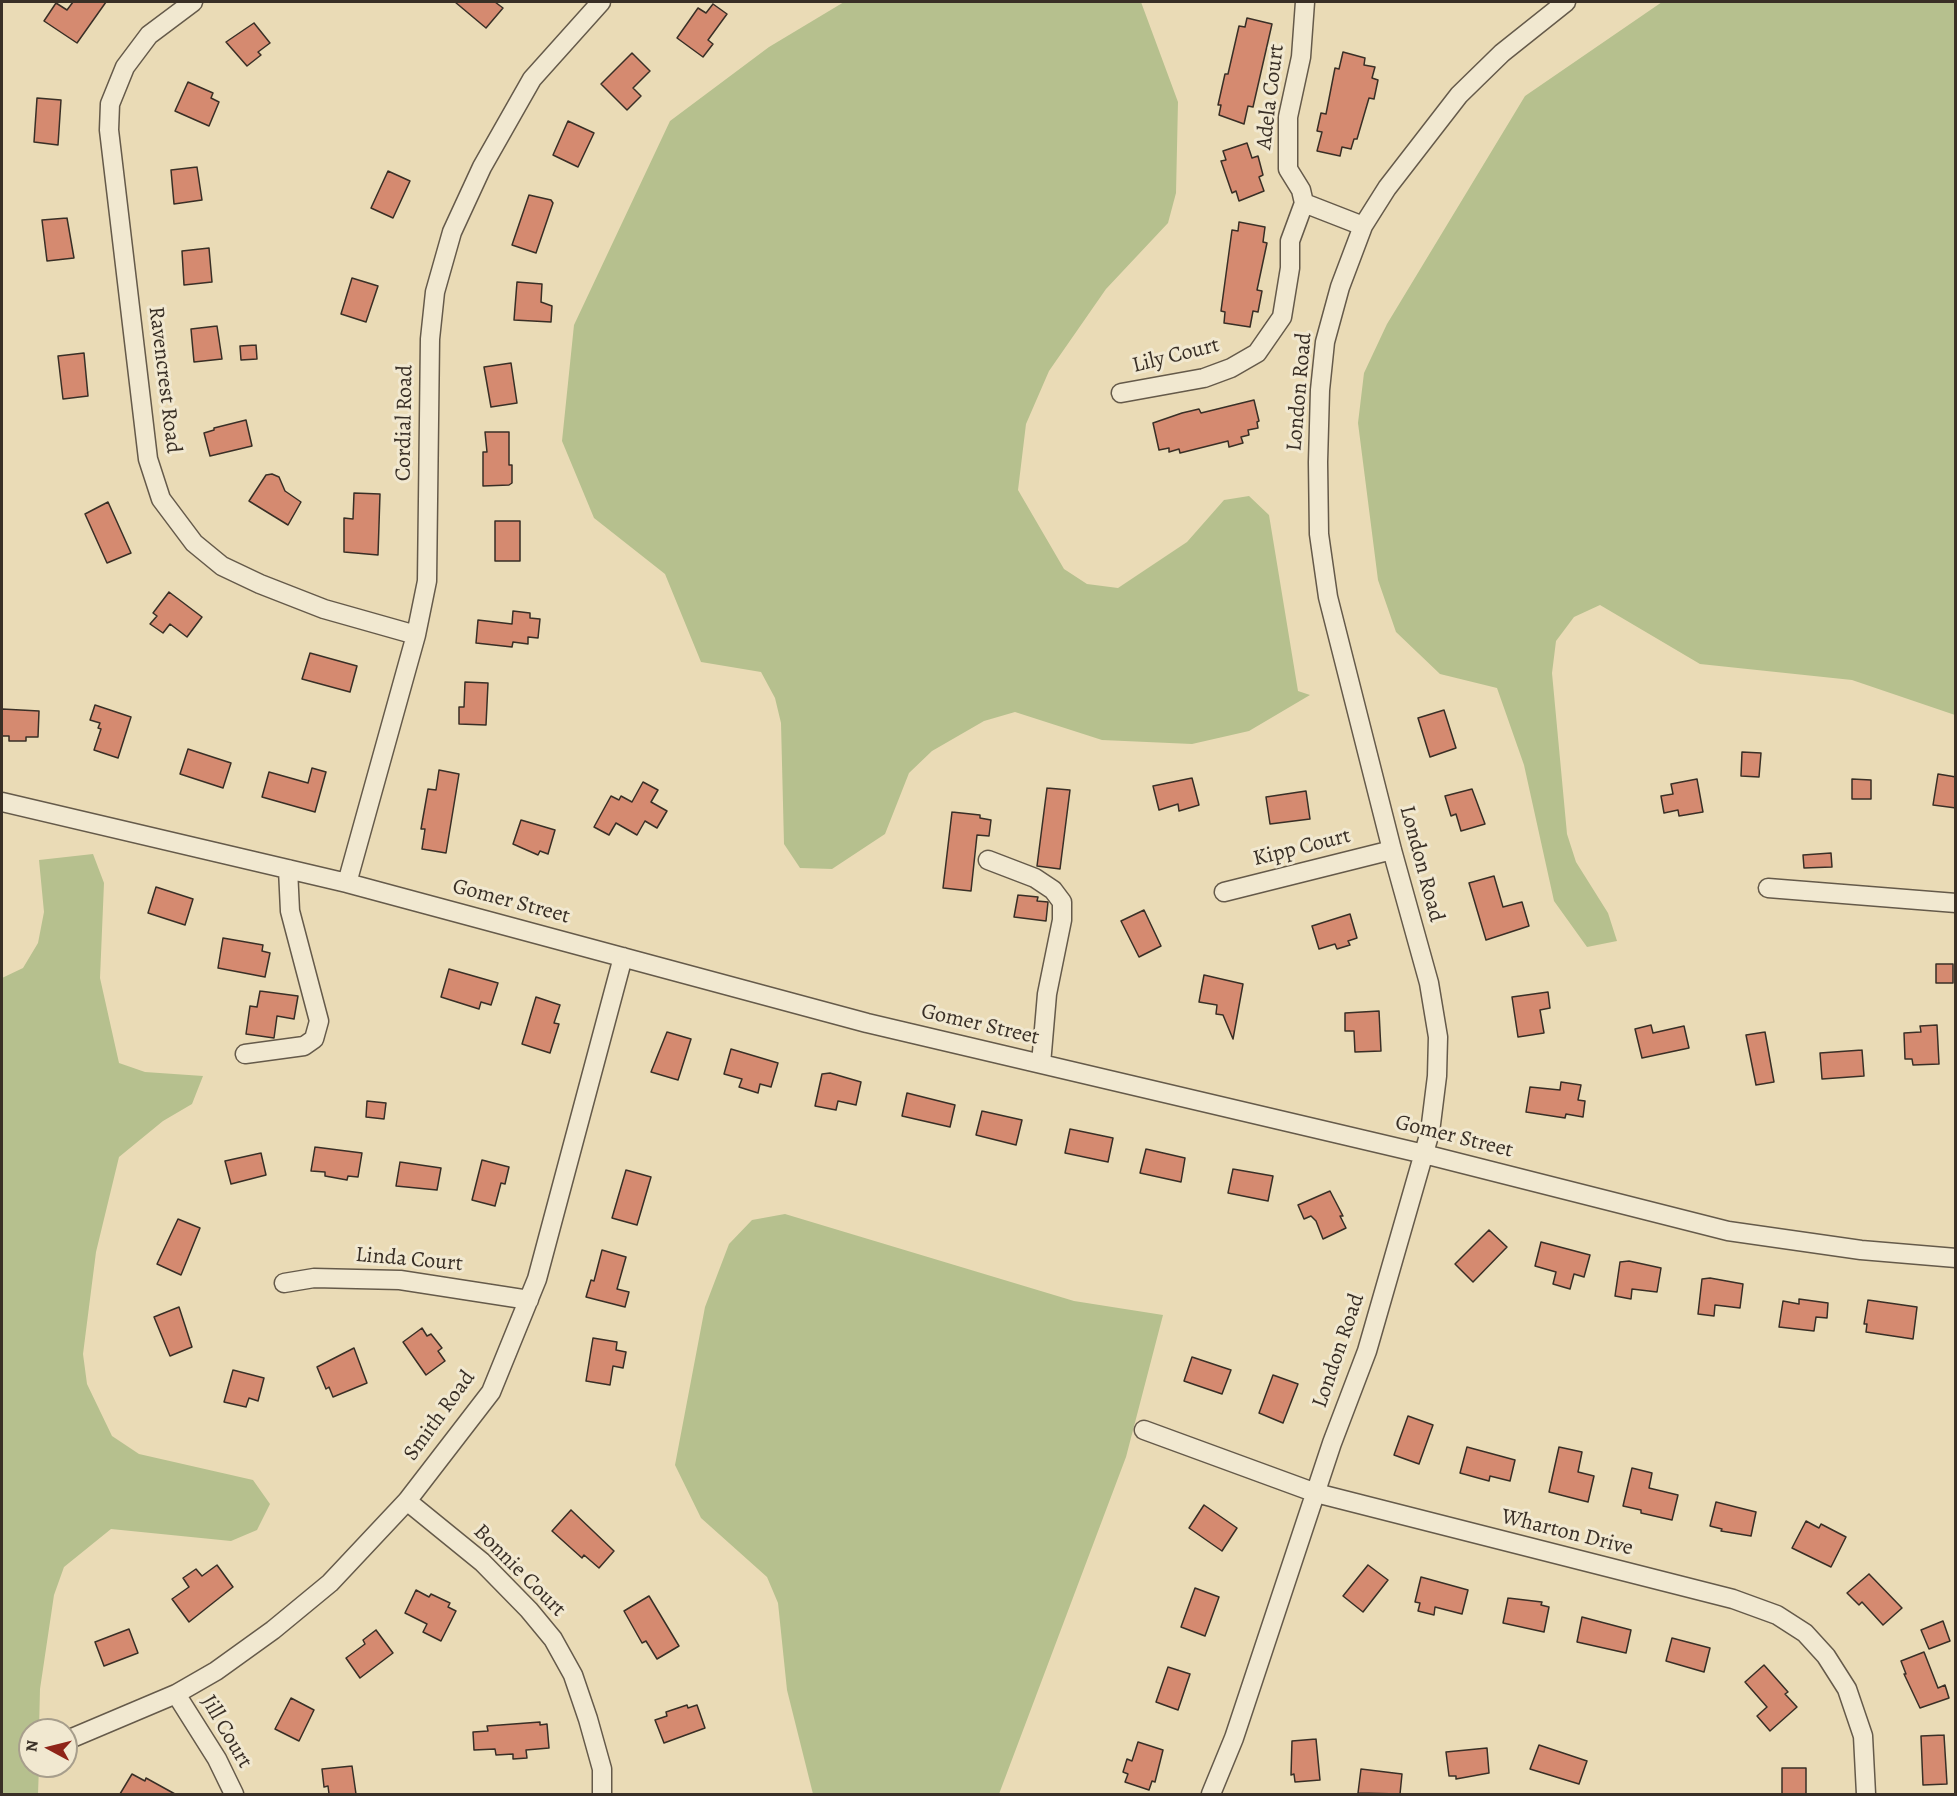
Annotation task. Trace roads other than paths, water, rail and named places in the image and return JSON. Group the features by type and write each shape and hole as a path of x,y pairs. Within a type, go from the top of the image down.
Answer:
{"street":[{"name":"Ravencrest Road","path":"193,2 149,35 125,67 110,104 109,130 148,459 161,499 194,543 222,566 260,584 324,609 416,634"},
{"name":"Cordial Road","path":"347,883 416,634 427,581 429,339 435,292 452,232 482,167 531,79 601,2"},
{"name":"Adela Court","path":"1304,203 1301,190 1288,169 1286,148 1288,117 1301,57 1305,2"},
{"name":"London Road","path":"1211,1794 1234,1738 1316,1493 1367,1352 1430,1132 1437,1076 1438,1037 1429,983 1336,633 1319,534 1318,450 1325,342 1340,287 1363,226 1387,188 1459,95 1502,53 1548,14 1566,2"},
{"path":"1304,203 1363,226"},
{"name":"Lily Court","path":"1121,393 1204,378 1231,368 1257,353 1282,317 1290,268 1290,241 1304,203"},
{"name":"Gomer Street","path":"2,802 347,883 867,1023 1424,1154 1728,1231 1861,1250 1956,1258"},
{"name":"Kipp Court","path":"1224,892 1392,850"},
{"path":"988,860 1035,878 1053,890 1062,902 1062,920 1047,994 1041,1064"},
{"path":"245,1054 304,1046 314,1039 319,1021 290,911 288,869"},
{"path":"1768,888 1956,903"},
{"name":"Smith Road","path":"78,1735 176,1694 216,1671 273,1630 330,1583 407,1501 491,1392 537,1279 624,957"},
{"name":"Linda Court","path":"284,1283 314,1278 400,1280 529,1300"},
{"name":"Wharton Drive","path":"1144,1430 1316,1493 1733,1599 1777,1615 1805,1633 1826,1656 1847,1689 1863,1736 1866,1794"},
{"name":"Bonnie Court","path":"407,1501 482,1562 529,1610 552,1639 573,1675 588,1719 602,1769 602,1794"},
{"name":"Jill Court","path":"176,1694 217,1759 234,1794"}]}
